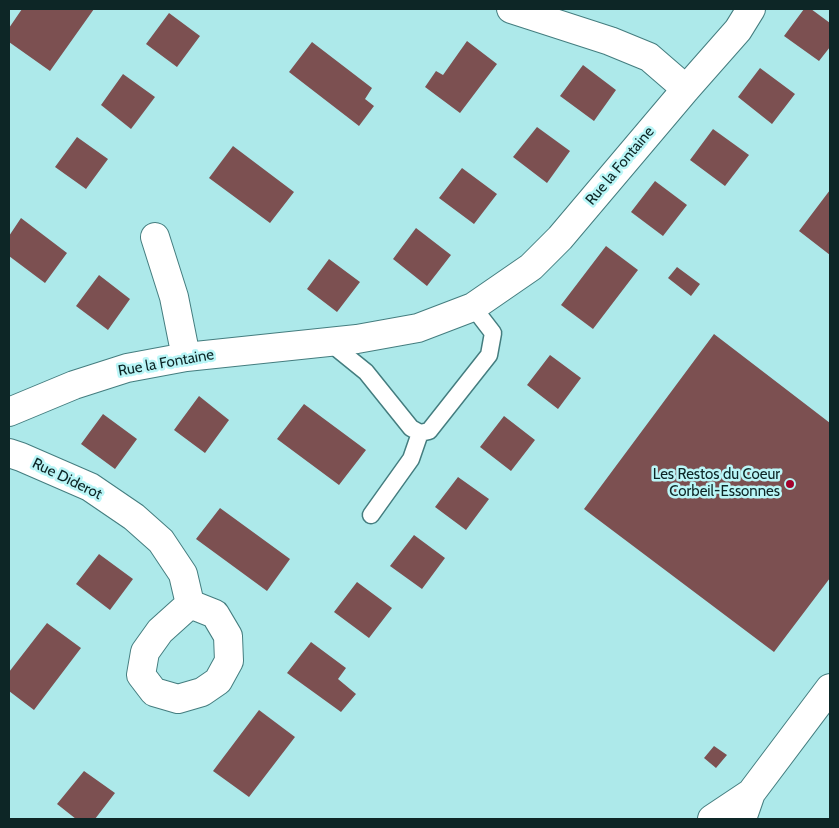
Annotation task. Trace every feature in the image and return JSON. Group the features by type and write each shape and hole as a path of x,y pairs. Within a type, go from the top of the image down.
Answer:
{"street":[{"path":"511,9 610,41 648,57 686,89"},
{"name":"Rue la Fontaine","path":"9,412 74,385 128,368 186,357 357,339 418,328 473,308 531,267 560,238 738,30 751,9"},
{"path":"155,237 174,297 186,357"},
{"name":"Rue Diderot","path":"9,453 90,487 134,517 161,541 183,574 190,604"},
{"path":"742,819 751,793 830,688"},
{"path":"712,819 751,793"}],"lane":[{"path":"329,342 366,372 410,428 420,433 429,432 489,355 493,333 473,308"},
{"path":"370,515 411,459 420,433"}],"building":[{"path":"22,9 94,9 50,71 9,42 9,28"},
{"path":"804,9 811,9 830,23 830,47 819,61 784,36"},
{"path":"169,13 200,36 177,67 146,44"},
{"path":"467,41 497,64 460,113 425,87 436,71 443,75"},
{"path":"312,42 372,88 365,99 374,106 359,126 289,72"},
{"path":"583,65 616,90 594,121 560,96"},
{"path":"760,68 795,94 772,124 738,97"},
{"path":"123,74 155,97 131,129 101,105"},
{"path":"537,127 570,151 547,183 513,157"},
{"path":"713,129 749,155 725,186 690,160"},
{"path":"77,137 108,159 86,189 55,167"},
{"path":"233,146 294,192 270,223 209,178"},
{"path":"462,168 497,194 474,224 439,198"},
{"path":"655,181 687,205 663,236 631,212"},
{"path":"830,190 830,255 799,231"},
{"path":"21,218 67,253 45,283 9,256 9,236"},
{"path":"416,228 451,255 427,286 393,259"},
{"path":"606,246 638,270 593,329 561,305"},
{"path":"329,259 360,282 337,312 307,289"},
{"path":"677,267 700,284 691,296 668,278"},
{"path":"99,275 130,299 108,330 76,306"},
{"path":"714,334 830,423 830,578 774,652 584,509"},
{"path":"550,355 581,378 558,409 527,385"},
{"path":"199,396 229,420 205,453 174,430"},
{"path":"304,404 366,450 339,485 277,439"},
{"path":"103,414 137,439 115,469 81,444"},
{"path":"504,416 535,440 511,471 480,447"},
{"path":"458,477 489,499 466,530 435,507"},
{"path":"220,508 290,559 267,591 196,539"},
{"path":"414,535 445,558 422,589 390,566"},
{"path":"99,554 133,579 110,610 76,584"},
{"path":"357,582 392,608 369,638 334,612"},
{"path":"47,623 81,648 34,710 9,691 9,672"},
{"path":"311,642 346,668 338,679 356,694 341,712 287,673"},
{"path":"259,710 295,737 249,797 213,771"},
{"path":"714,746 727,755 716,768 704,758"},
{"path":"84,771 115,793 95,819 76,819 57,804"}],"place":[{"name":"Les Restos du Coeur Corbeil-Essonnes","path":"790,484"}]}
